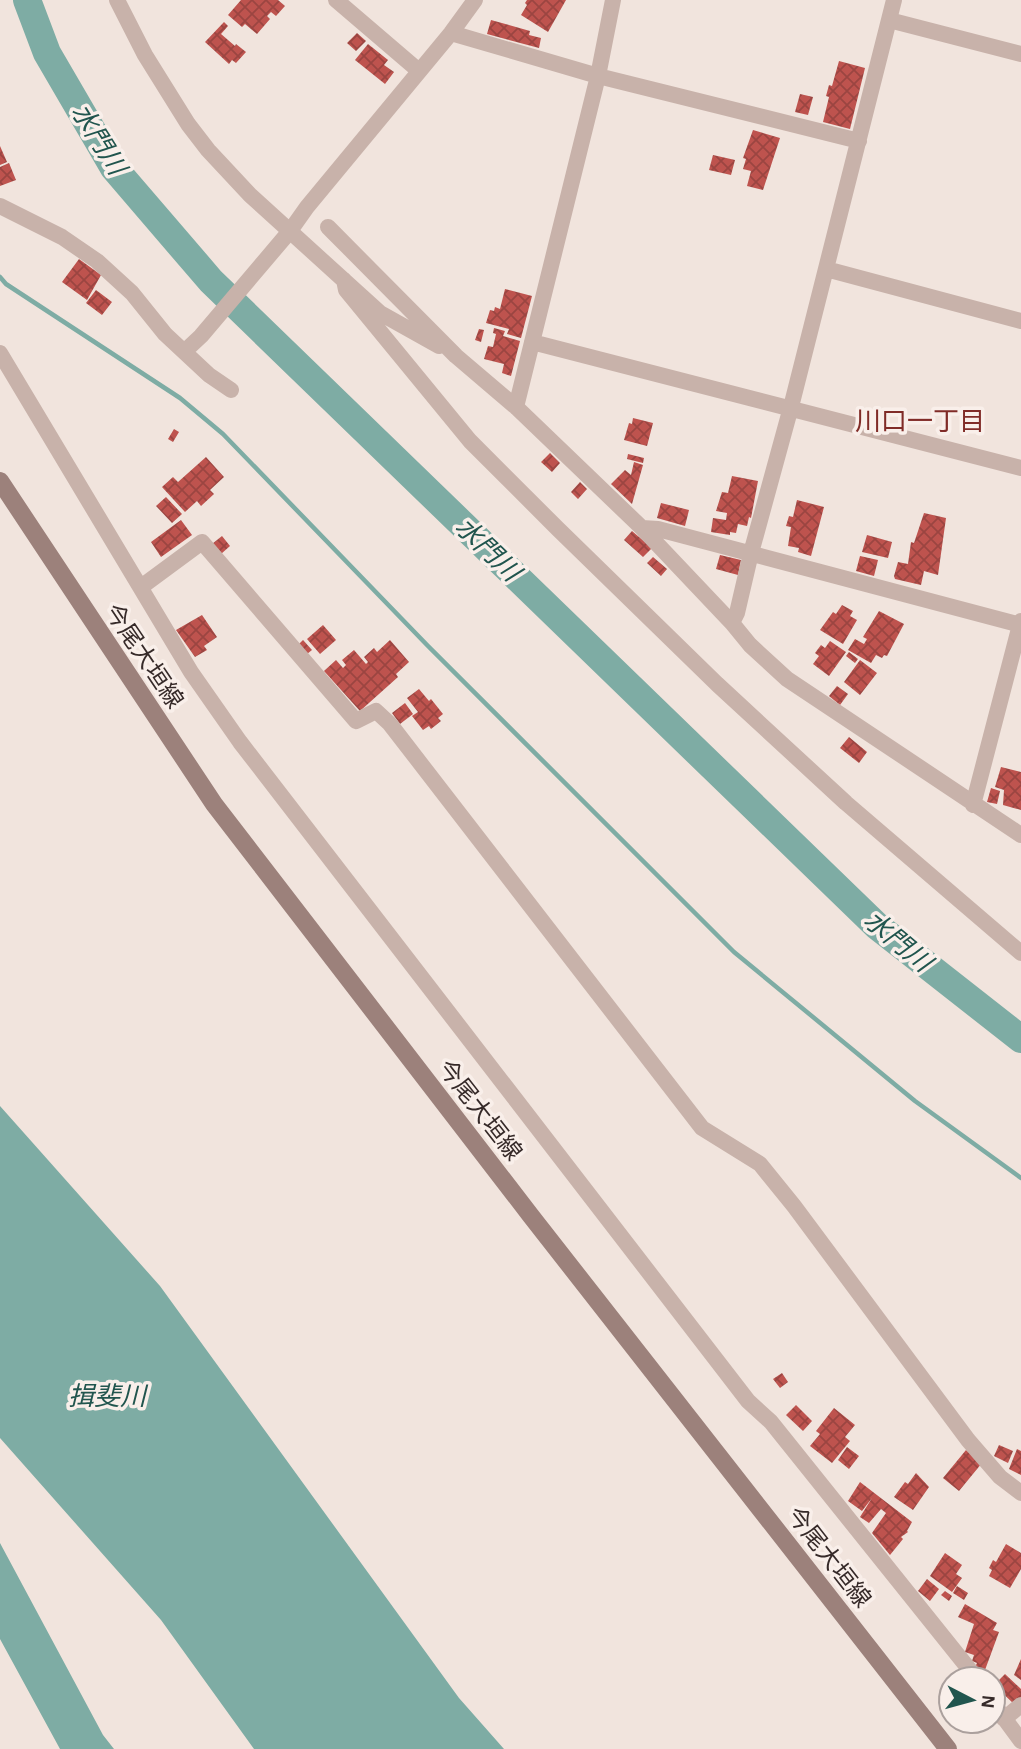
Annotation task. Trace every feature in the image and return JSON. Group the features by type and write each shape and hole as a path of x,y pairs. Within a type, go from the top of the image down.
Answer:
{"main road":[{"name":"今尾大垣線","path":"0,481 214,804 531,1216 948,1749"}],"street":[{"path":"117,0 145,55 188,124 285,237 344,280 380,313 456,356"},
{"path":"336,0 419,71"},
{"path":"185,351 201,336 285,237 475,0"},
{"path":"516,407 598,75 613,0"},
{"path":"732,623 737,613 791,407 894,0"},
{"path":"889,20 1021,54"},
{"path":"451,33 598,75 859,141"},
{"path":"0,206 62,237 97,261 132,293 165,334 209,375 231,390"},
{"path":"328,227 456,356 516,407 642,528 750,645 787,679 1021,835"},
{"path":"826,270 1021,321"},
{"path":"344,280 346,290 470,441 558,529 717,684 836,794 1021,953"},
{"path":"531,342 1021,468"},
{"path":"0,353 191,672 240,742 748,1401 771,1422 965,1665"},
{"path":"642,528 658,529 1021,624 973,805"},
{"path":"141,586 202,542 356,721 376,711 390,724 702,1128 760,1164 968,1440 1000,1477 1021,1493"},
{"path":"1007,1717 1021,1705"},
{"path":"1007,1723 1021,1741"}],"water":[{"name":"揖斐川","path":"0,1106 160,1286 459,1698 504,1749 254,1749 161,1620 0,1438"},
{"path":"0,1543 103,1735 114,1749 60,1749 0,1639"}],"building":[{"path":"241,0 278,0 285,6 276,16 271,12 267,16 270,19 257,34 245,24 242,27 228,15"},
{"path":"527,0 566,0 548,32 521,15"},
{"path":"491,20 530,31 529,35 541,38 539,48 487,34"},
{"path":"224,22 228,26 221,34 246,52 236,63 232,60 229,64 205,42"},
{"path":"357,33 366,41 356,51 347,43"},
{"path":"368,44 388,60 384,65 394,72 385,84 355,60"},
{"path":"839,61 865,68 850,129 823,122 829,97 826,96 829,85 832,86"},
{"path":"800,94 813,97 808,115 795,112"},
{"path":"753,130 780,138 763,190 747,186 751,171 743,169 746,159 743,158"},
{"path":"0,146 7,162 0,165"},
{"path":"713,155 735,160 731,175 709,170"},
{"path":"9,163 16,180 0,186 0,167"},
{"path":"79,259 101,275 87,300 62,282"},
{"path":"505,289 532,296 521,338 507,334 509,329 486,323 490,310 494,311 495,307 500,309"},
{"path":"96,290 112,302 102,315 86,303"},
{"path":"494,328 505,331 503,336 520,341 511,376 502,373 504,364 484,359 488,346 493,347 496,334 493,333"},
{"path":"479,329 484,330 481,342 475,340"},
{"path":"633,418 653,423 647,446 624,440"},
{"path":"174,429 179,432 173,442 168,439"},
{"path":"550,453 560,463 552,472 541,462"},
{"path":"628,454 644,458 643,463 627,459"},
{"path":"206,457 224,477 210,490 214,494 201,506 197,501 185,512 162,487 173,477 178,482"},
{"path":"634,462 643,465 632,504 611,484 625,470 631,475"},
{"path":"732,476 758,481 751,518 749,517 747,526 738,524 736,533 730,532 730,535 711,532 713,518 726,520 727,513 716,511 722,492 728,493"},
{"path":"580,482 587,489 578,499 571,492"},
{"path":"166,497 182,514 172,523 156,506"},
{"path":"797,500 824,507 811,556 798,552 799,548 788,546 791,527 786,526 789,516 793,517"},
{"path":"661,503 689,510 685,526 657,518"},
{"path":"924,513 946,518 938,575 924,571 921,585 895,579 898,562 908,564 911,542 914,543"},
{"path":"181,520 192,535 161,557 151,542"},
{"path":"632,531 652,548 643,557 624,540"},
{"path":"867,535 892,542 888,558 862,552"},
{"path":"222,536 230,546 221,554 212,544"},
{"path":"720,555 741,560 738,575 716,569"},
{"path":"860,556 878,560 874,576 856,571"},
{"path":"653,557 667,569 661,576 647,563"},
{"path":"842,605 853,611 850,616 857,620 843,644 820,630 833,612 836,614"},
{"path":"879,611 904,624 887,656 882,658 876,655 871,663 848,650 855,639 864,644 867,639 863,637"},
{"path":"202,615 217,637 204,646 207,650 195,657 176,630"},
{"path":"323,625 336,640 320,654 307,639"},
{"path":"303,640 312,650 307,654 299,644"},
{"path":"390,640 409,662 396,674 398,677 360,711 324,671 336,660 343,668 346,665 342,660 354,650 366,664 368,662 364,657 374,648 377,652"},
{"path":"830,641 846,652 829,676 813,664 819,656 815,653 821,645 825,648"},
{"path":"849,652 858,659 855,663 846,656"},
{"path":"860,660 877,673 860,695 844,682"},
{"path":"837,686 848,694 840,705 829,696"},
{"path":"419,689 443,714 438,718 441,721 431,729 429,726 423,730 412,716 418,712 407,698"},
{"path":"405,703 413,714 400,724 392,713"},
{"path":"849,737 867,752 859,763 840,748"},
{"path":"1001,767 1021,772 1021,810 1003,805 1004,790 995,787"},
{"path":"991,788 1000,791 997,804 987,802"},
{"path":"782,1373 788,1382 780,1388 773,1379"},
{"path":"796,1405 812,1421 803,1431 786,1415"},
{"path":"834,1408 855,1425 845,1437 850,1441 832,1463 810,1446 820,1434 816,1431"},
{"path":"999,1445 1013,1451 1008,1463 994,1456"},
{"path":"847,1447 859,1456 849,1469 838,1460"},
{"path":"1017,1449 1021,1451 1021,1475 1009,1469"},
{"path":"966,1450 982,1463 959,1491 943,1478"},
{"path":"916,1473 929,1487 913,1510 894,1497"},
{"path":"860,1482 912,1522 908,1532 901,1537 903,1539 890,1555 872,1533 886,1513 881,1509 869,1523 860,1517 872,1498 862,1511 848,1501"},
{"path":"1006,1544 1021,1553 1021,1569 1010,1588 989,1576 993,1560 996,1562"},
{"path":"945,1553 962,1565 956,1574 962,1578 952,1592 930,1576"},
{"path":"927,1579 939,1589 930,1601 918,1591"},
{"path":"957,1586 968,1593 964,1600 953,1593"},
{"path":"945,1591 952,1596 949,1601 941,1595"},
{"path":"965,1604 997,1623 993,1630 999,1632 987,1665 976,1665 977,1663 972,1661 974,1655 965,1652 974,1624 958,1617"},
{"path":"1021,1659 1021,1680 1014,1675"},
{"path":"1007,1676 1021,1689 1021,1699 1015,1705 1007,1697"}],"waterway":[{"name":"水門川","path":"27,0 47,53 114,168 211,281 877,926 1021,1039"},
{"path":"0,277 6,284 180,398 223,434 428,646 734,952 915,1101 1021,1178"}],"district":[{"name":"川口一丁目","path":"920,421"}]}
